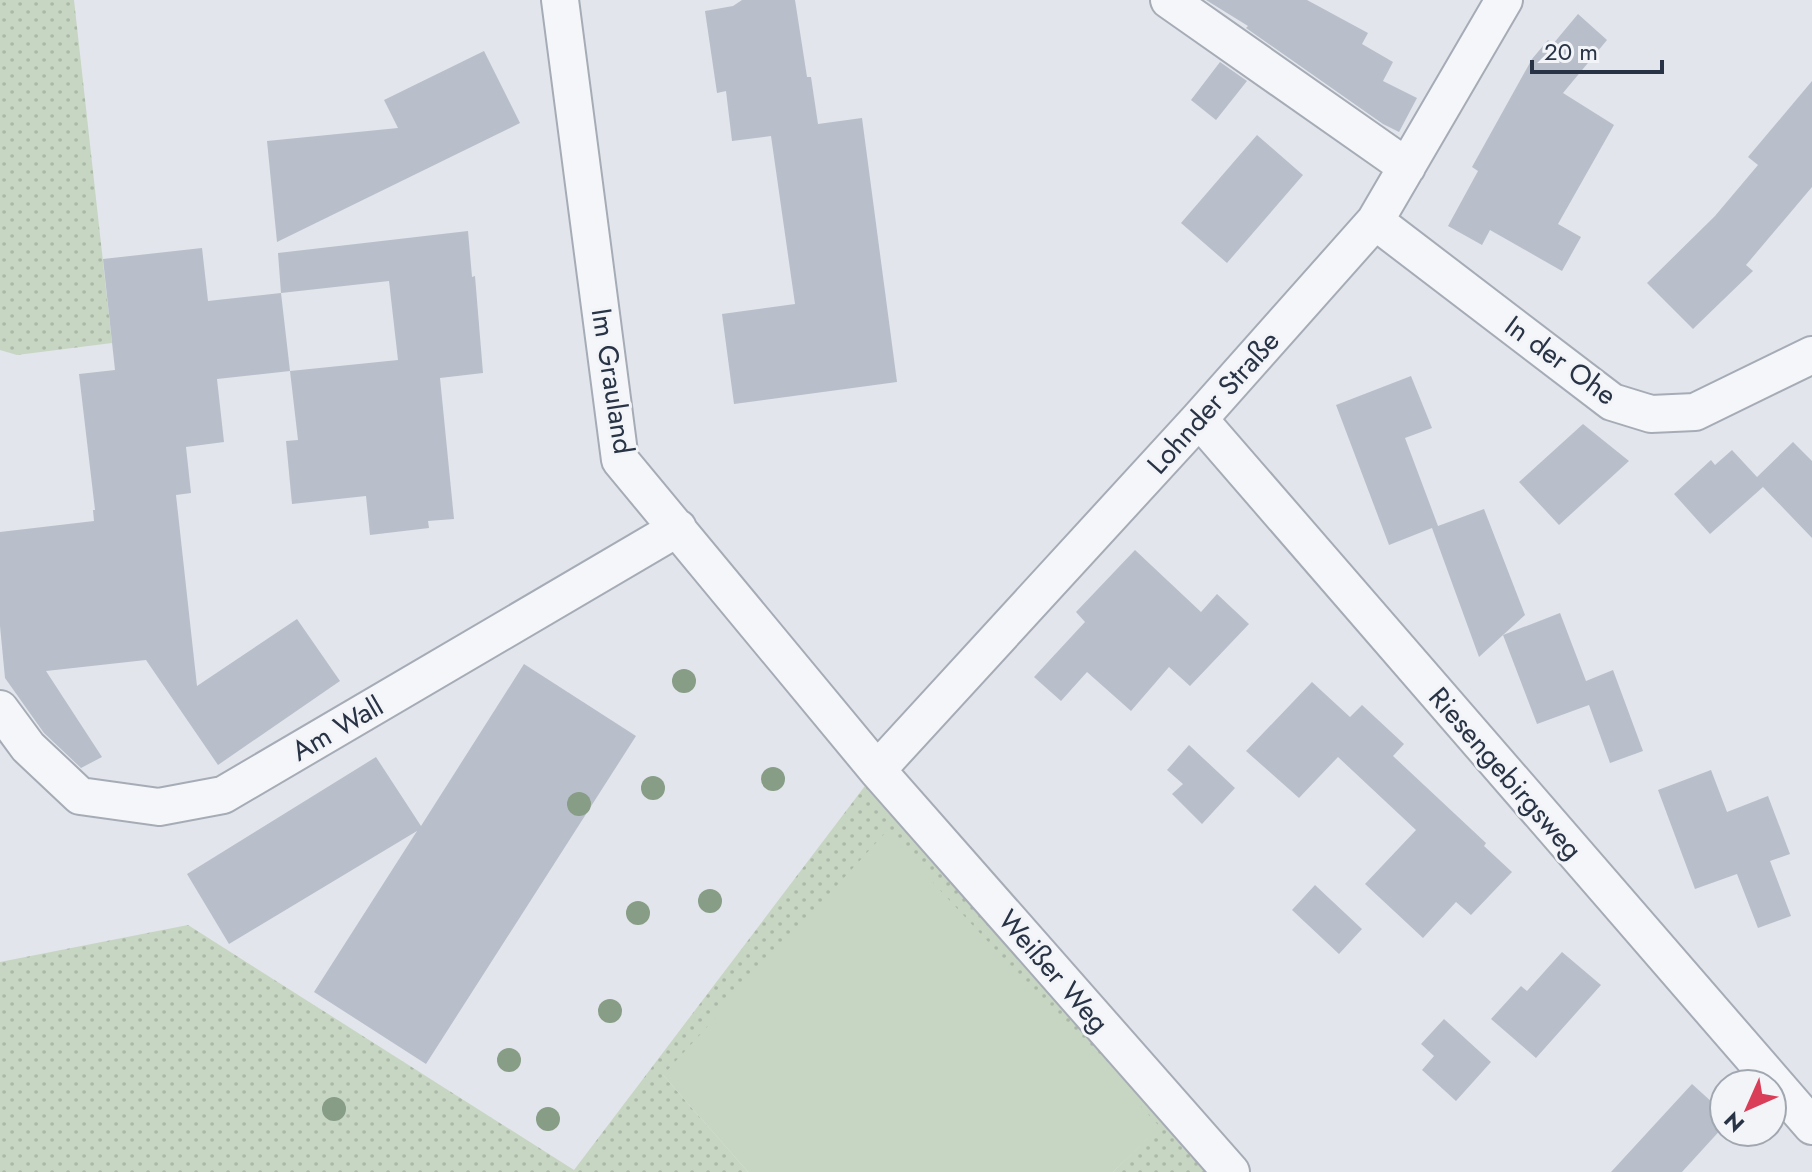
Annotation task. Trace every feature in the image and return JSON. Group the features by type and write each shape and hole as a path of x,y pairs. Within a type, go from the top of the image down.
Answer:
{"street":[{"name":"Im Grauland","path":"560,0 620,460 877,770"},
{"path":"1169,0 1407,167"},
{"name":"Lohnder Straße","path":"877,770 1199,419 1375,221 1504,0"},
{"name":"In der Ohe","path":"1375,221 1612,402 1651,414 1695,412 1812,355"},
{"name":"Riesengebirgsweg","path":"1199,419 1812,1126"},
{"name":"Am Wall","path":"0,709 28,747 80,796 159,807 223,795 678,528"},
{"name":"Weißer Weg","path":"877,770 1231,1172"}],"green space":[{"path":"0,0 74,0 112,343 17,355 0,350"},
{"path":"877,770 1231,1172 1113,1172 1159,1127 663,1075 748,1172 0,1172 0,962 188,925 574,1170"},
{"path":"886,832 1160,1127 1113,1172 748,1172 663,1075"}],"building":[{"path":"742,0 795,0 818,124 862,118 897,382 734,404 722,314 795,304 771,136 732,141 726,91 717,93 705,11 733,6"},
{"path":"1206,0 1307,0 1368,33 1362,44 1393,62 1383,81 1417,98 1399,132 1383,124 1246,28 1248,26"},
{"path":"1578,14 1607,40 1563,93 1614,125 1558,224 1581,237 1562,271 1490,230 1482,245 1448,226 1478,171 1472,167 1532,59 1548,40 1553,44"},
{"path":"484,51 520,123 277,242 267,141 398,128 384,100"},
{"path":"1220,62 1247,81 1216,120 1191,100"},
{"path":"1812,81 1812,187 1746,265 1753,271 1693,329 1647,283 1715,216 1758,165 1748,157"},
{"path":"1257,135 1303,175 1227,263 1181,223"},
{"path":"468,231 483,373 440,378 454,519 428,521 429,528 370,535 366,496 292,504 286,441 298,440 290,371 398,360 389,281 281,293 278,253"},
{"path":"202,248 208,301 281,293 290,371 217,379 224,442 186,447 191,493 176,495 197,686 297,619 340,681 218,765 146,660 46,671 102,757 81,768 44,733 5,678 0,626 0,532 94,521 79,374 115,370 103,259"},
{"path":"1411,376 1432,428 1405,438 1438,526 1484,509 1525,615 1479,657 1432,528 1389,545 1336,405"},
{"path":"1583,424 1629,461 1559,525 1519,482"},
{"path":"1793,442 1812,461 1812,538 1763,487 1710,534 1674,494 1711,460 1715,465 1732,450 1757,477"},
{"path":"1135,550 1201,612 1217,594 1249,624 1190,686 1169,667 1131,711 1087,672 1061,701 1034,677 1085,622 1076,612"},
{"path":"1560,613 1586,681 1613,670 1643,751 1610,763 1589,705 1537,724 1503,635"},
{"path":"524,664 636,736 426,1064 314,992 417,831 229,944 187,874 376,757 421,826"},
{"path":"1312,682 1350,717 1362,705 1404,744 1393,756 1486,843 1484,846 1512,872 1471,915 1456,902 1423,938 1365,884 1416,830 1338,757 1299,798 1246,751"},
{"path":"1189,745 1235,788 1202,824 1172,794 1183,784 1167,770"},
{"path":"1711,770 1727,812 1768,796 1790,854 1770,861 1791,916 1758,928 1737,874 1695,889 1658,790"},
{"path":"1315,885 1362,929 1339,954 1292,910"},
{"path":"1562,952 1601,985 1536,1058 1491,1019 1521,986 1527,991"},
{"path":"1444,1019 1491,1062 1456,1101 1422,1070 1434,1056 1421,1044"},
{"path":"1692,1084 1708,1098 1708,1144 1682,1172 1611,1172"}]}
